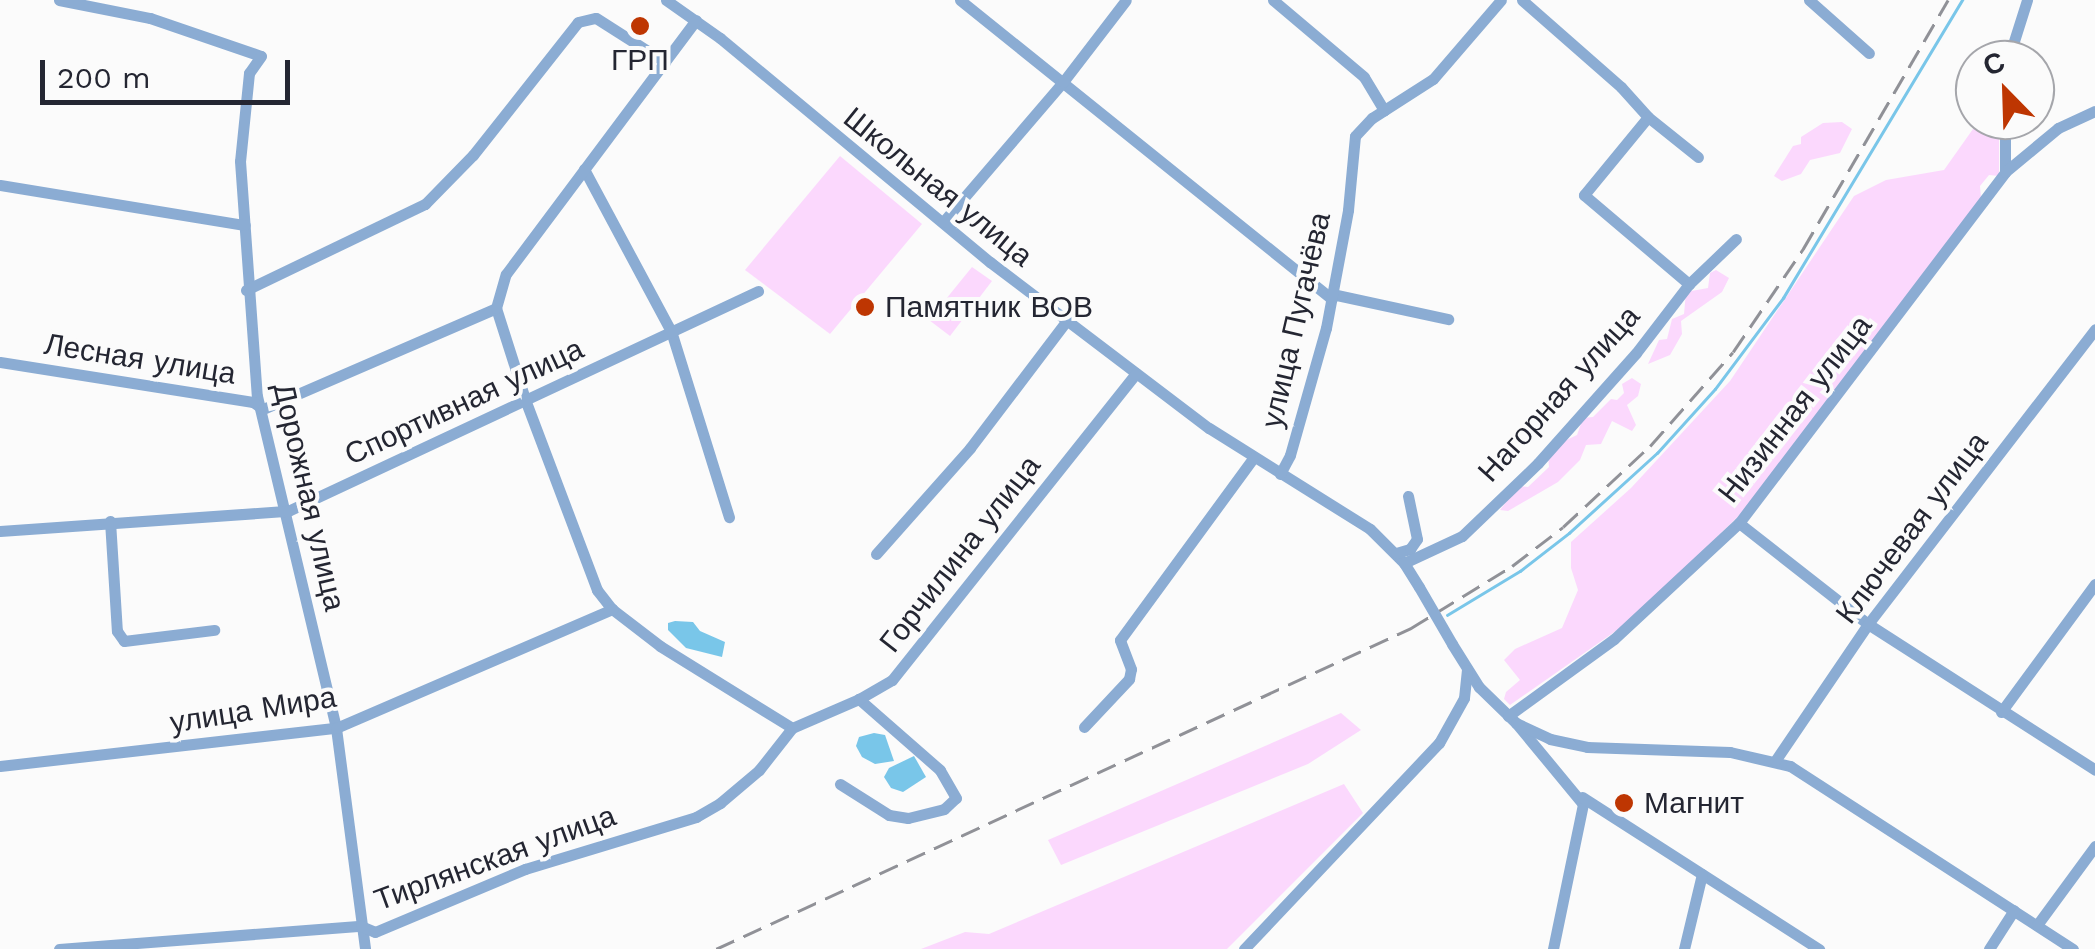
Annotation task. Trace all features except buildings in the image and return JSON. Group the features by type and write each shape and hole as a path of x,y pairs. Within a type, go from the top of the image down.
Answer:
{"street":[{"name":"Дорожная улица","path":"60,0 150,18 261,56 250,74 240,161 246,290 257,396 288,511 336,728 365,949"},
{"name":"Школьная улица","path":"666,0 1136,373 1253,458 1350,513 1400,558 1467,670 1578,794 1816,948"},
{"path":"960,0 1332,296 1448,318"},
{"path":"943,222 1063,82 1126,0"},
{"path":"1274,0 1364,77 1384,110"},
{"name":"улица Пугачёва","path":"1280,474 1290,455 1315,372 1332,296 1348,210 1352,145 1361,128 1432,79 1500,0"},
{"path":"1522,0 1621,87 1648,117 1698,157"},
{"path":"1810,0 1869,53"},
{"path":"2014,40 2027,0"},
{"path":"246,290 425,204 473,155 578,22 596,18 665,62"},
{"path":"696,20 506,274 496,308 587,567 612,609 660,646 792,728"},
{"name":"Низинная улица","path":"1512,719 1614,639 1739,524 2005,172 2058,128 2095,111"},
{"path":"1648,117 1584,195 1689,284"},
{"path":"2005,172 2006,140"},
{"path":"584,169 670,332 729,518"},
{"path":"0,186 244,225"},
{"name":"Нагорная улица","path":"1400,558 1462,536 1538,463 1689,284 1736,239"},
{"name":"Спортивная улица","path":"0,531 288,511 758,291"},
{"name":"Лесная улица","path":"0,362 253,402 262,409 496,308"},
{"path":"876,554 970,448 1067,320"},
{"name":"Ключевая улица","path":"1776,761 1868,624 2095,330"},
{"name":"Горчилина улица","path":"792,728 860,700 892,680 1136,373"},
{"path":"1084,727 1129,678 1131,669 1120,640 1253,458"},
{"path":"1400,558 1416,539 1408,496"},
{"path":"110,521 117,631 124,641 214,630"},
{"path":"1739,524 1868,624 2095,770"},
{"path":"2001,712 2095,584"},
{"name":"улица Мира","path":"0,766 336,728 612,609"},
{"path":"1244,949 1439,743 1464,698 1467,670"},
{"path":"840,784 889,816 908,818 944,809 956,798 940,770 860,700"},
{"path":"1512,719 1550,739 1587,747 1716,750 1776,761 1814,780 2073,949"},
{"name":"Тирлянская улица","path":"59,949 136,947 362,926 375,932 386,929 524,869 696,817 736,791 792,728"},
{"path":"1553,949 1584,814 1578,794"},
{"path":"2037,926 2095,846"},
{"path":"1684,949 1702,874"},
{"path":"1989,949 2014,910"}],"shaded area":[{"path":"1842,122 1852,129 1840,153 1810,160 1801,174 1782,181 1774,176 1793,146 1801,144 1801,137 1823,123"},
{"path":"1965,140 1999,140 1999,176 1989,175 1980,186 1981,198 1749,506 1630,621 1510,705 1504,699 1506,692 1520,680 1504,660 1515,649 1562,628 1578,590 1571,568 1571,542 1631,488 1730,381 1854,196 1886,180 1944,170"},
{"path":"840,156 922,224 830,334 745,270"},
{"path":"972,267 992,281 950,336 929,320"},
{"path":"1716,270 1729,278 1722,292 1681,321 1682,334 1670,355 1648,364 1659,340 1667,339 1672,319 1684,314 1686,292 1708,288 1710,273"},
{"path":"1632,378 1641,384 1638,396 1627,405 1636,425 1632,431 1612,421 1601,444 1586,445 1580,460 1558,482 1508,511 1500,510 1518,486 1528,487 1549,467 1548,456 1560,443 1577,435 1583,418 1593,417 1611,399 1617,400 1624,393 1622,384"},
{"path":"1341,713 1361,730 1308,764 1061,865 1048,840"},
{"path":"1344,784 1363,813 1227,949 921,949 965,932 989,934"}],"water":[{"path":"693,622 700,631 725,642 722,657 686,648 668,630 668,623"},
{"path":"885,735 894,761 875,764 862,757 856,746 859,737"},
{"path":"914,756 926,777 903,792 891,788 884,777 889,768"}],"waterway":[{"path":"1447,615 1520,571 1569,533 1657,453 1715,389 1783,298 1962,0"}],"railway":[{"path":"716,949 1411,628 1512,566 1563,527 1650,446 1733,352 1803,249 1948,0"}],"place":[{"name":"ГРП","path":"640,26"},
{"name":"Памятник ВОВ","path":"865,307"},
{"name":"Магнит","path":"1624,803"}]}
